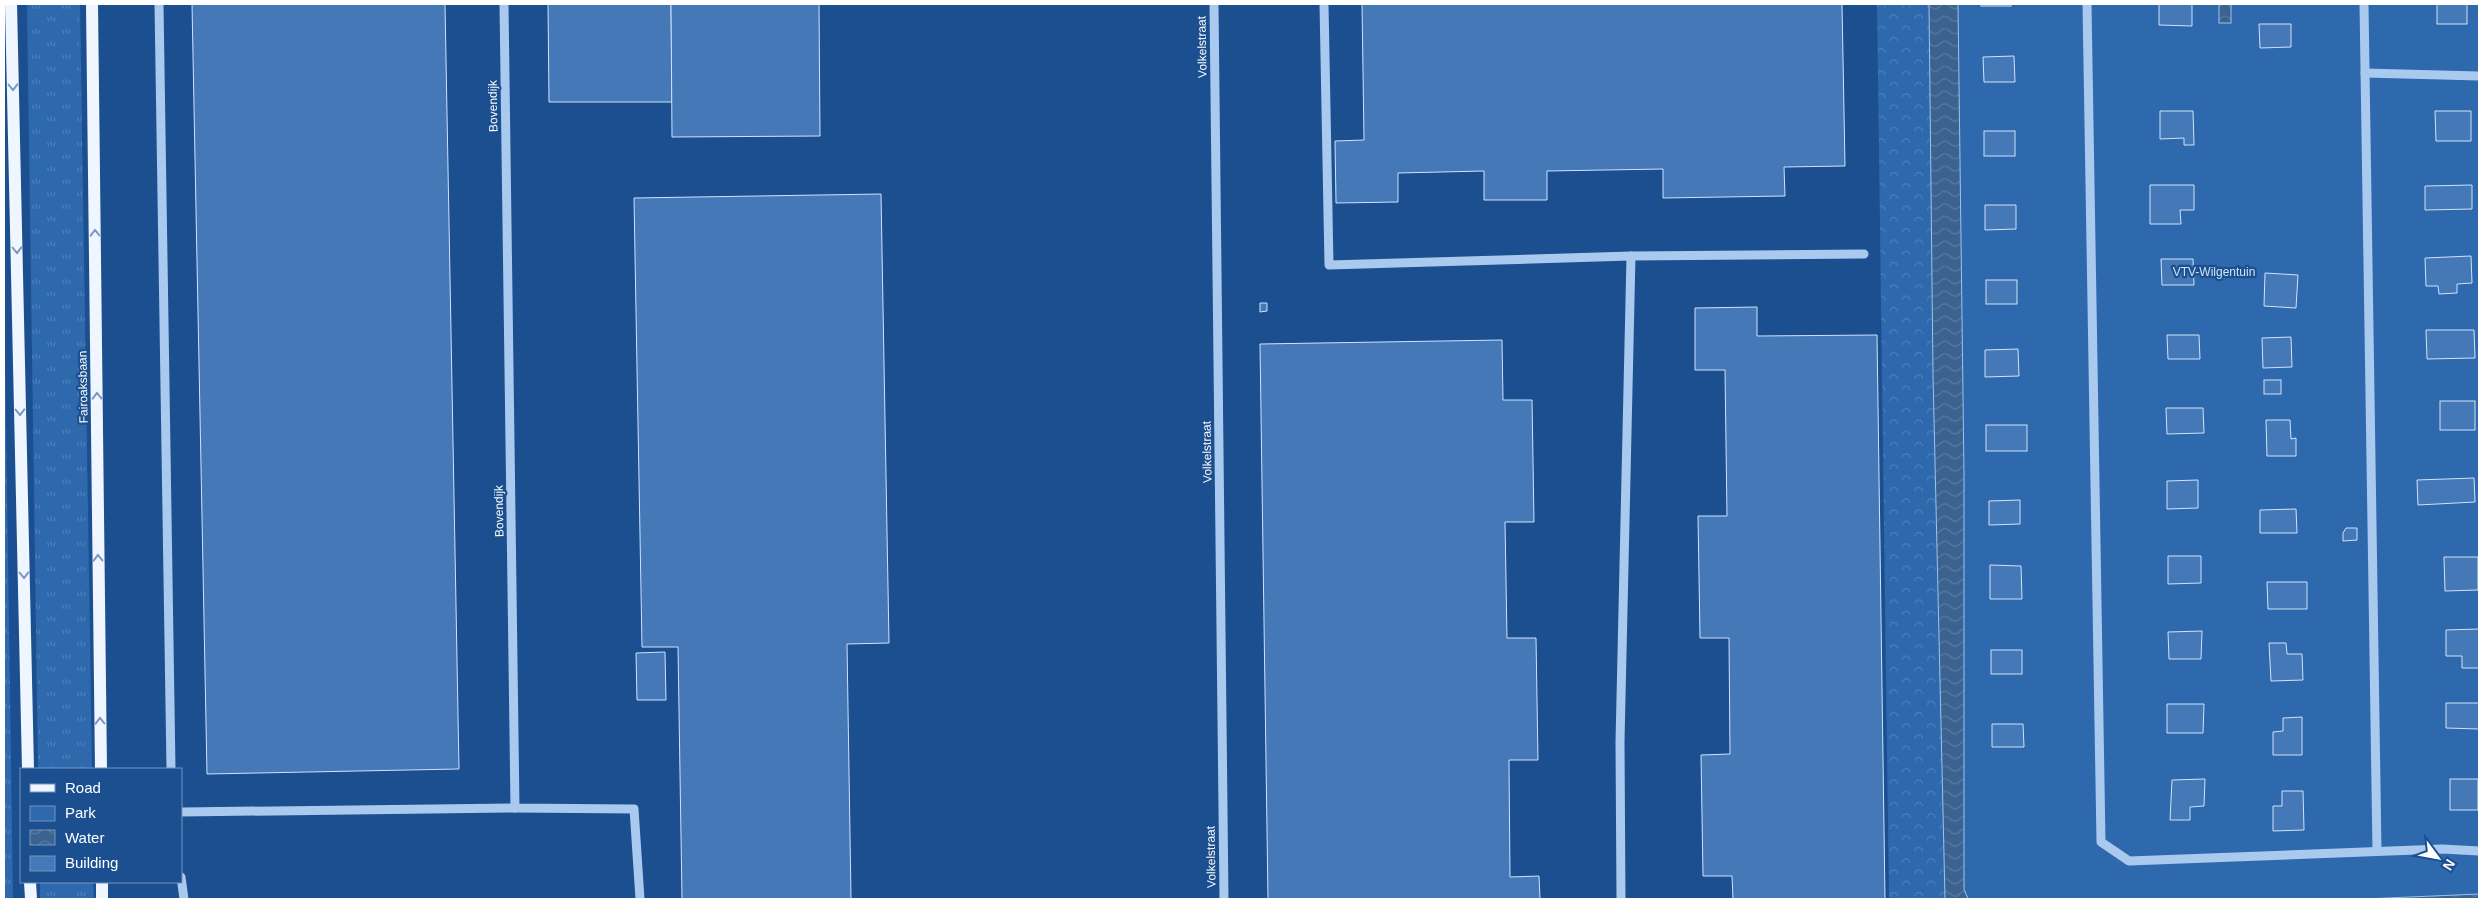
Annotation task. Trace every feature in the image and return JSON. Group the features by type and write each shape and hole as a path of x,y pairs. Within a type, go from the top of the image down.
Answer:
{"main road":[{"path":"11,4 28,768"},
{"name":"Fairoaksbaan","path":"92,4 101,768"},
{"path":"30,883 31,899"},
{"path":"102,883 102,899"}],"street":[{"path":"159,4 171,768"},
{"name":"Bovendijk","path":"504,4 515,808"},
{"name":"Volkelstraat","path":"1214,4 1224,899"},
{"path":"1324,4 1329,265 1630,256 1864,254"},
{"path":"2087,4 2101,842 2129,861 2442,848 2479,851"},
{"path":"2364,4 2378,851"},
{"path":"2365,74 2479,76"},
{"path":"1621,899 1620,742 1630,256"},
{"path":"182,812 515,808 634,809 640,899"},
{"path":"182,883 184,899"}],"green space":[{"path":"27,4 80,4 92,768 38,768"},
{"path":"1877,4 1929,4 1933,374 1945,899 1889,899"},
{"name":"VTV-Wilgentuin","path":"1943,4 2479,4 2479,899 1959,899"},
{"path":"4,285 13,899 4,899"},
{"path":"40,883 93,883 94,899 40,899"}],"water":[{"path":"1929,4 1958,4 1964,475 1964,889 1968,899 1945,899 1933,374"},
{"path":"2219,4 2231,4 2231,23 2219,23"},
{"path":"2479,894 2479,899 2364,899"}],"building":[{"path":"192,4 445,4 459,769 207,774"},
{"path":"548,4 671,4 672,102 549,102"},
{"path":"671,4 819,4 820,136 672,137"},
{"path":"1362,4 1842,4 1845,166 1784,167 1785,196 1663,198 1663,169 1547,171 1547,200 1484,200 1484,171 1398,173 1398,202 1336,203 1335,141 1364,140"},
{"path":"1981,4 2011,4 2011,6 1981,6"},
{"path":"2159,4 2192,4 2192,26 2159,25"},
{"path":"2437,4 2467,4 2467,24 2437,24"},
{"path":"2259,24 2291,24 2291,47 2260,48"},
{"path":"2014,56 2015,82 1984,82 1983,57"},
{"path":"2160,111 2193,111 2194,145 2184,145 2184,138 2160,139"},
{"path":"2435,111 2471,111 2471,141 2436,141"},
{"path":"1984,131 2015,131 2015,156 1984,156"},
{"path":"2150,185 2194,185 2194,210 2180,210 2181,224 2150,224"},
{"path":"2472,185 2472,209 2425,210 2425,186"},
{"path":"881,194 889,643 847,644 851,899 682,899 678,647 642,647 634,198"},
{"path":"1985,205 2016,205 2016,229 1985,230"},
{"path":"2471,256 2472,283 2457,284 2457,293 2439,294 2438,286 2426,286 2425,258"},
{"path":"2161,259 2193,259 2194,285 2162,285"},
{"path":"2265,273 2298,275 2296,308 2264,306"},
{"path":"1986,280 2017,280 2017,304 1986,304"},
{"path":"1260,303 1267,303 1267,311 1260,312"},
{"path":"1757,307 1757,336 1877,335 1885,899 1733,899 1732,876 1703,876 1701,755 1730,754 1729,638 1700,638 1698,516 1727,516 1725,370 1695,370 1695,308"},
{"path":"2426,330 2474,330 2475,358 2427,359"},
{"path":"2167,335 2199,335 2200,359 2168,359"},
{"path":"2291,337 2292,367 2263,368 2262,338"},
{"path":"1502,340 1503,400 1532,400 1534,522 1505,522 1507,638 1536,638 1538,760 1509,760 1510,877 1539,876 1540,899 1268,899 1260,344"},
{"path":"2018,349 2019,376 1985,377 1985,350"},
{"path":"2264,380 2281,380 2281,394 2264,394"},
{"path":"2440,401 2475,401 2475,430 2440,430"},
{"path":"2166,408 2203,408 2204,433 2167,434"},
{"path":"2266,420 2290,420 2291,439 2296,438 2296,456 2267,456"},
{"path":"1986,425 2027,425 2027,451 1986,451"},
{"path":"2474,478 2475,502 2418,505 2417,480"},
{"path":"2198,480 2198,508 2167,509 2167,481"},
{"path":"2020,500 2020,524 1989,525 1989,501"},
{"path":"2296,509 2297,533 2260,533 2260,510"},
{"path":"2346,528 2357,528 2357,540 2343,541 2343,533"},
{"path":"2168,556 2201,556 2201,583 2168,584"},
{"path":"2444,557 2478,557 2478,590 2445,591"},
{"path":"1990,565 2021,566 2022,599 1990,599"},
{"path":"2267,582 2307,582 2307,609 2268,609"},
{"path":"2479,629 2479,668 2462,668 2462,656 2446,656 2446,630"},
{"path":"2202,631 2201,659 2169,659 2168,632"},
{"path":"2269,643 2286,643 2287,654 2302,654 2303,680 2271,681"},
{"path":"1991,650 2022,650 2022,674 1991,674"},
{"path":"665,652 666,700 637,700 636,653"},
{"path":"2446,703 2479,703 2479,729 2446,728"},
{"path":"2167,704 2204,704 2203,733 2167,733"},
{"path":"2302,717 2302,755 2273,755 2273,732 2283,731 2283,718"},
{"path":"1992,724 2023,724 2024,747 1992,747"},
{"path":"2205,779 2204,806 2190,807 2190,820 2170,820 2172,780"},
{"path":"2450,779 2478,779 2478,810 2450,810"},
{"path":"2282,791 2303,791 2304,830 2273,831 2273,806 2282,806"}]}
